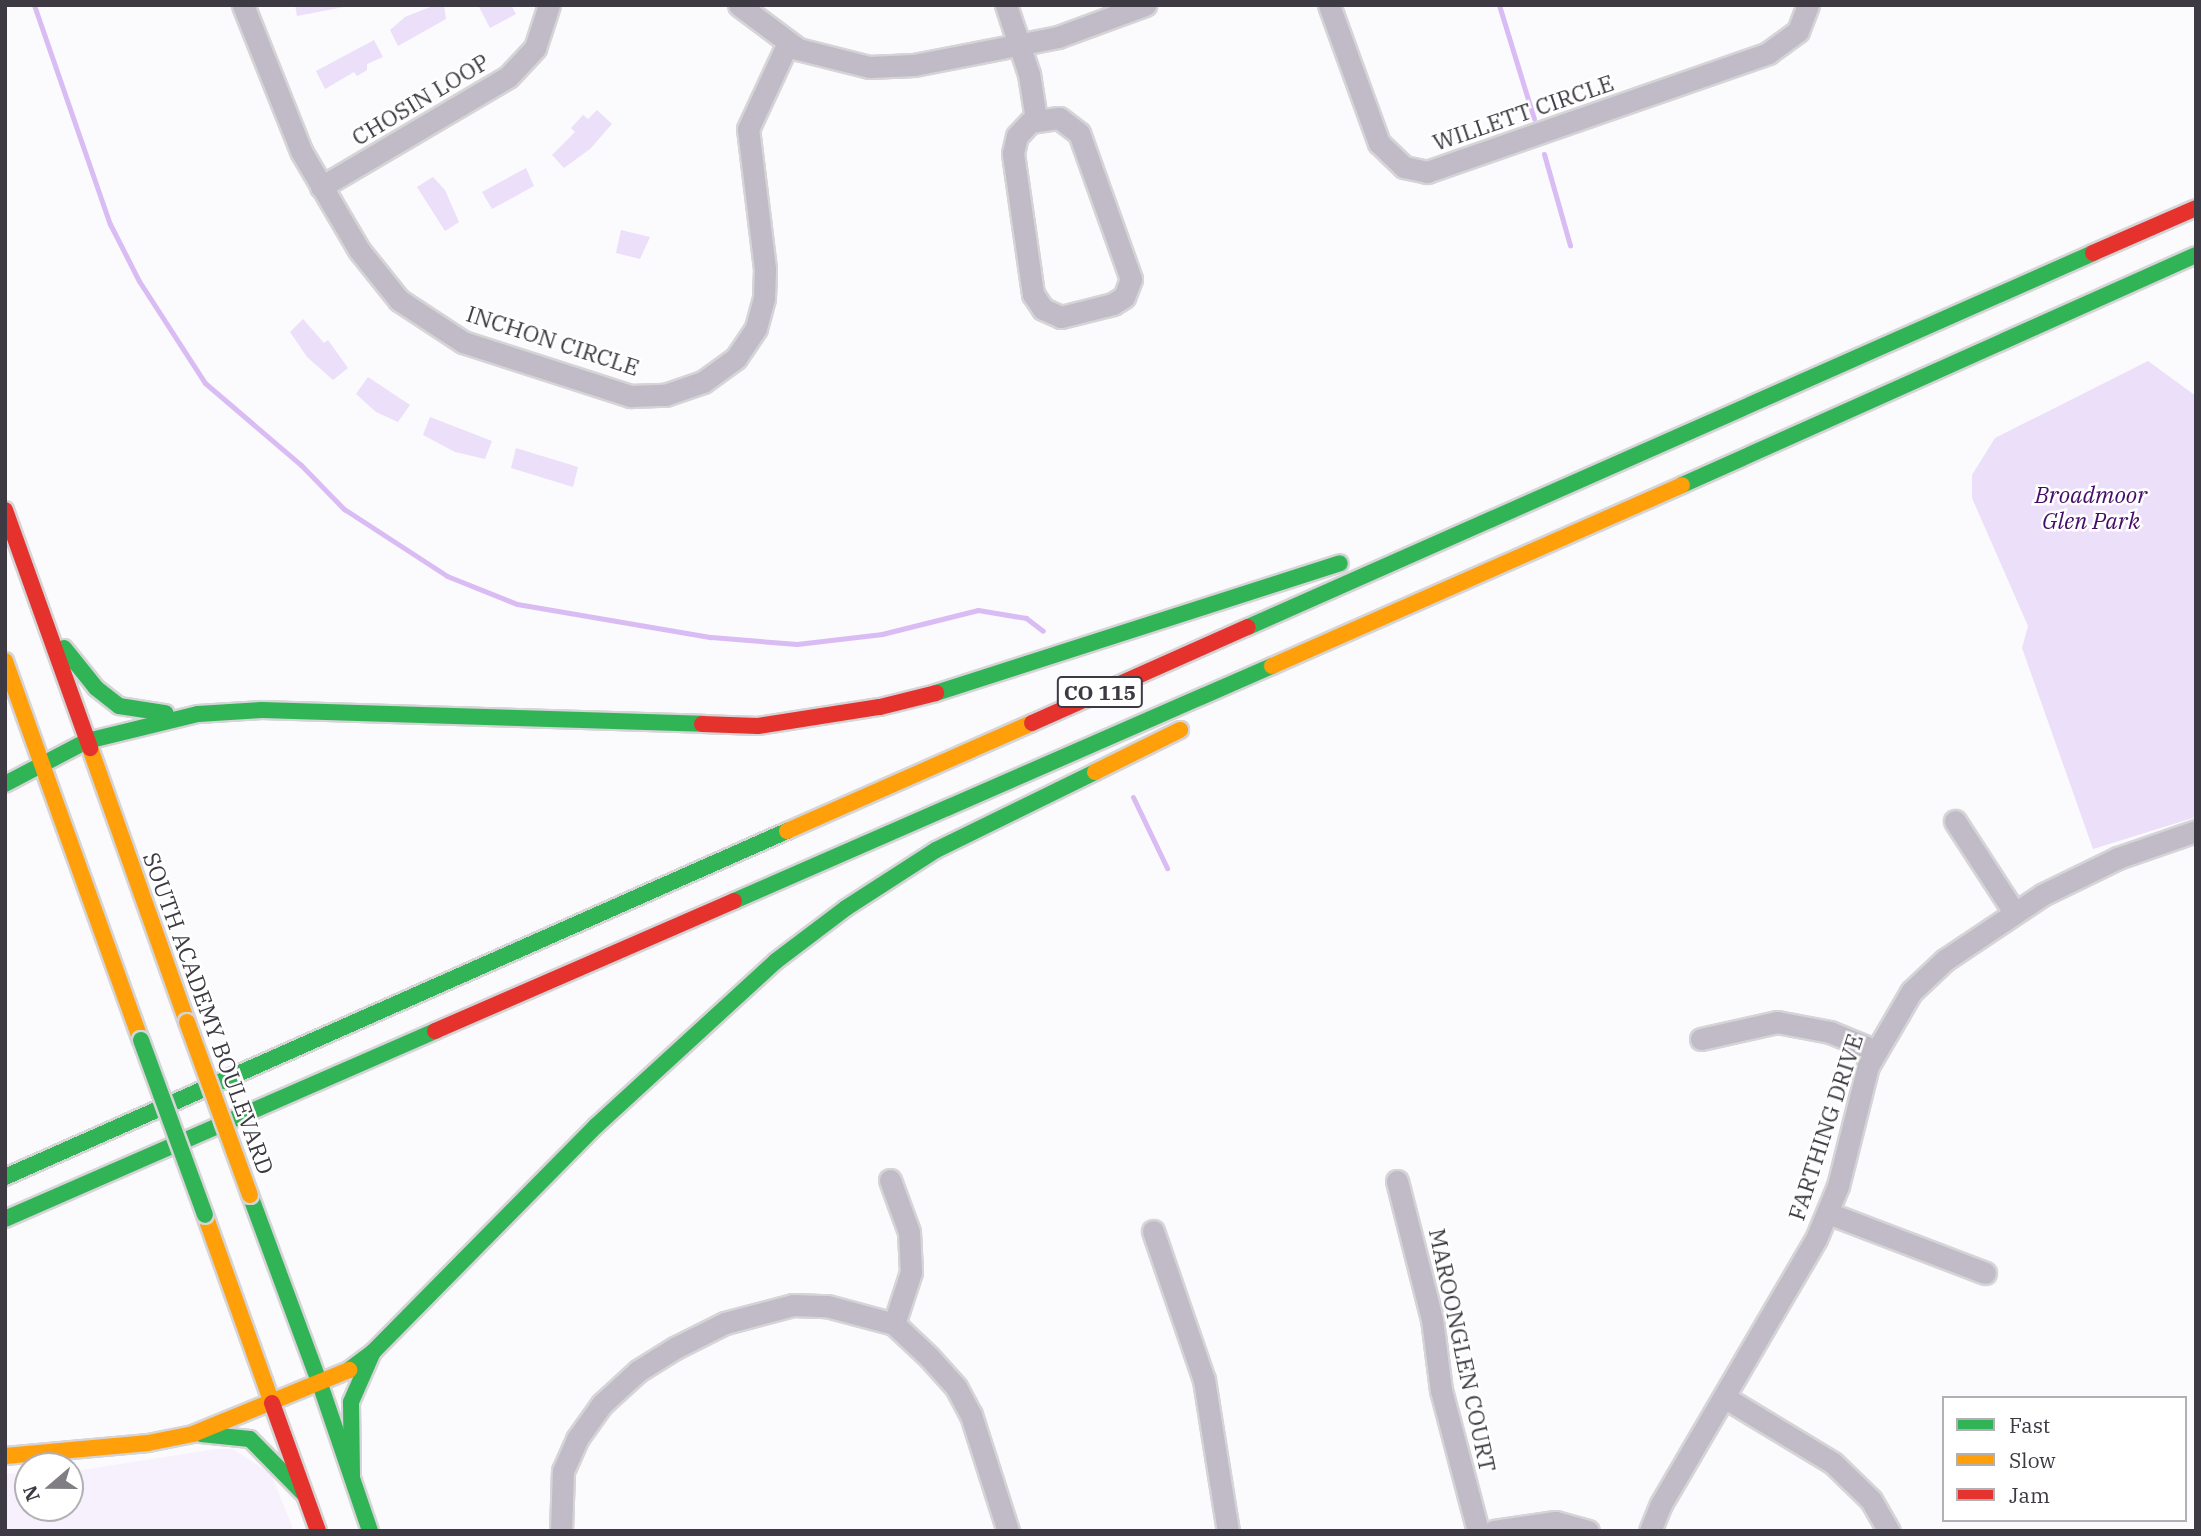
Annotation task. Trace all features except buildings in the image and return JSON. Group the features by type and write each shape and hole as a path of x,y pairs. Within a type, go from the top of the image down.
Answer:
{"main road":[{"name":"CO 115","path":"5,1177 1537,497 2196,208"},
{"name":"CO 115","path":"5,1219 1482,574 2196,255"},
{"path":"1381,550 1537,497"},
{"name":"SOUTH ACADEMY BOULEVARD","path":"5,510 187,1022 320,1384 370,1531"},
{"path":"44,621 96,688 119,706 143,713 198,714 262,710 758,726 880,707 975,683 1355,558"},
{"path":"1245,698 1482,574"},
{"path":"5,661 318,1531"},
{"path":"5,784 87,741 198,714"},
{"path":"5,1456 148,1443 193,1434 320,1384 373,1351 596,1126 786,954 846,908 936,850 1195,722"},
{"path":"352,1476 351,1402 373,1351"},
{"path":"193,1434 250,1439 303,1493"}],"street":[{"name":"INCHON CIRCLE","path":"243,5 285,117 321,187 371,269 399,300 446,333 618,394 650,397 679,392 728,366 750,339 761,314 765,269 748,129 788,43"},
{"name":"CHOSIN LOOP","path":"321,187 508,77 535,48 549,5"},
{"path":"739,5 788,43 831,61 869,67 914,65 1021,45 1089,28 1145,5"},
{"path":"1006,5 1021,45 1036,119"},
{"name":"WILLETT CIRCLE","path":"1329,5 1379,143 1404,167 1427,172 1768,53 1798,31 1808,5"},
{"path":"1059,118 1079,133 1131,274 1128,291 1113,304 1061,317 1043,309 1033,294 1013,153 1017,136 1036,119 1059,118"},
{"path":"1955,821 2014,912"},
{"name":"FARTHING DRIVE","path":"1650,1531 1828,1213 1874,1050 1895,1013 1926,975 2014,912 2097,867 2196,831"},
{"path":"1701,1039 1777,1022 1830,1032 1874,1050"},
{"path":"890,1180 909,1232 911,1272 894,1324"},
{"name":"MAROONGLEN COURT","path":"1397,1181 1432,1319 1441,1390 1478,1531"},
{"path":"1828,1213 1985,1273"},
{"path":"1153,1231 1205,1380 1228,1531"},
{"path":"561,1531 558,1511 563,1471 577,1439 601,1404 647,1365 725,1324 793,1305 839,1308 894,1324 956,1387 971,1415 1008,1531"},
{"path":"1724,1396 1833,1463 1871,1500 1889,1531"},
{"path":"1494,1531 1555,1522 1588,1531"}],"shaded area":[{"path":"216,1449 233,1449 271,1474 294,1531 5,1531 5,1474 14,1474 14,1522 84,1522 84,1470"}],"green space":[{"path":"295,5 354,5 297,16"},
{"path":"435,5 444,5 446,19 398,46 390,30 405,17"},
{"path":"478,5 511,5 516,14 490,28"},
{"path":"374,40 383,57 367,64 367,70 357,76 354,72 325,89 316,71"},
{"path":"597,110 612,124 590,149 564,168 552,155 575,132 571,128 583,115 588,119"},
{"path":"526,168 534,186 492,209 482,192"},
{"path":"433,177 445,190 459,222 445,231 417,187"},
{"path":"621,230 650,237 640,259 616,253"},
{"path":"303,319 324,343 328,340 348,368 333,380 307,357 290,332"},
{"name":"Broadmoor Glen Park","path":"2148,361 2196,396 2196,817 2093,849 2022,648 2028,626 1972,498 1972,475 1995,438"},
{"path":"368,377 410,405 398,422 376,412 356,394"},
{"path":"430,417 492,441 485,459 455,452 423,435"},
{"path":"516,448 578,467 573,487 511,468"}],"waterway":[{"path":"34,5 110,224 139,281 205,383 301,465 344,509 447,576 517,604 711,637 797,644 882,634 978,610 1026,618 1043,631"},
{"path":"1499,5 1534,119"},
{"path":"1544,154 1570,245"},
{"path":"1133,797 1167,868"}],"traffic: fast":[{"path":"1248,627 2093,253"},
{"path":"1682,485 2196,255"},
{"path":"936,693 1340,563"},
{"path":"64,648 96,688 119,706 165,713"},
{"path":"734,901 1272,666"},
{"path":"5,784 87,741 198,714 262,710 702,724"},
{"path":"349,1370 374,1351 596,1126 776,961 846,908 936,850 1095,772"},
{"path":"5,1177 787,831"},
{"path":"5,1219 435,1031"},
{"path":"141,1040 205,1215"},
{"path":"250,1195 320,1384"},
{"path":"352,1476 351,1402 373,1352"},
{"path":"320,1384 370,1531"},
{"path":"201,1434 250,1439 303,1493"}],"traffic: slow":[{"path":"1272,666 1682,485"},
{"path":"5,661 141,1040"},
{"path":"787,831 1032,723"},
{"path":"1095,772 1180,730"},
{"path":"90,748 187,1022"},
{"path":"187,1022 250,1195"},
{"path":"205,1215 272,1403"},
{"path":"5,1456 148,1443 193,1434 349,1370"}],"traffic: jam":[{"path":"2093,253 2196,208"},
{"path":"5,510 90,748"},
{"path":"1032,723 1248,627"},
{"path":"702,724 758,726 880,707 936,693"},
{"path":"435,1031 734,901"},
{"path":"272,1403 318,1531"}]}
